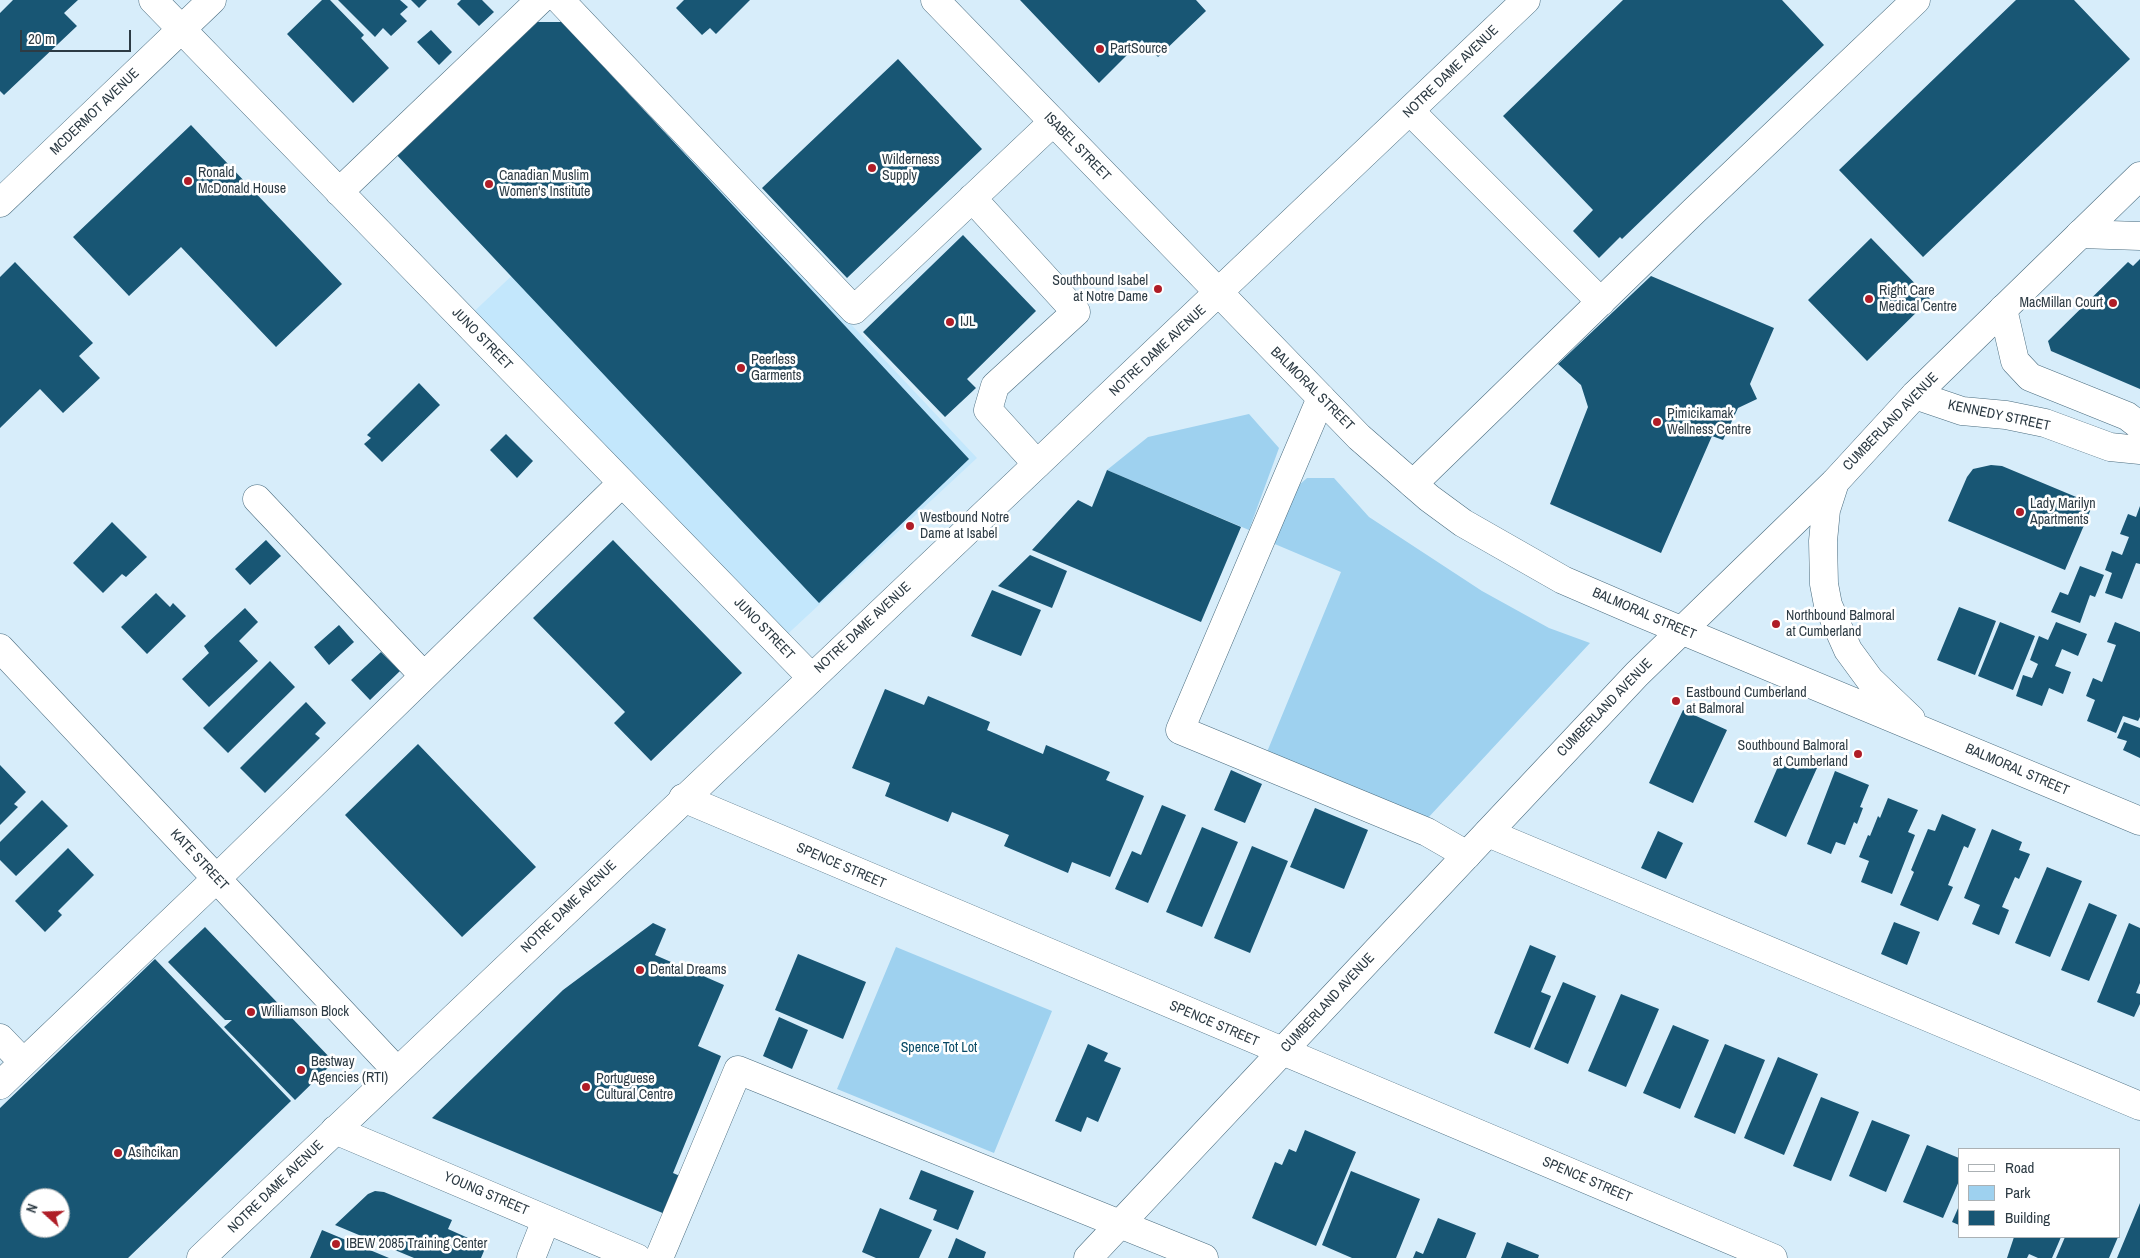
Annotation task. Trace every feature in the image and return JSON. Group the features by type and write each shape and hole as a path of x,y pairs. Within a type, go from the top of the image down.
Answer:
{"main road":[{"name":"JUNO STREET","path":"153,0 811,677"},
{"name":"MCDERMOT AVENUE","path":"0,203 212,0"},
{"path":"339,192 540,0"},
{"path":"560,0 854,310 1053,122"},
{"name":"ISABEL STREET","path":"936,0 1219,294"},
{"name":"NOTRE DAME AVENUE","path":"200,1258 683,798 1219,294 1526,0"},
{"path":"1413,484 1916,0"},
{"path":"1410,111 1601,302"},
{"name":"CUMBERLAND AVENUE","path":"1088,1258 1488,832 1681,630 1835,482 1915,395 2140,176"},
{"path":"972,198 1076,312 995,386 988,410 1037,464"},
{"path":"2080,234 2140,236"},
{"name":"BALMORAL STREET","path":"1219,294 1359,437 1413,484 1463,523 1519,556 1563,580 2140,821"},
{"path":"2003,310 2015,361 2030,377 2127,416 2140,426"},
{"name":"KENNEDY STREET","path":"1915,395 1962,411 2006,415 2044,423 2110,447 2140,450"},
{"path":"1321,398 1180,730 1427,832 1467,855"},
{"path":"1835,482 1826,510 1823,540 1824,584 1828,605 1848,650 1870,680 1925,731"},
{"path":"0,1084 216,878 622,483"},
{"path":"257,499 424,676"},
{"name":"KATE STREET","path":"0,648 397,1071"},
{"name":"SPENCE STREET","path":"683,798 1773,1258"},
{"path":"1488,832 2140,1106"},
{"path":"0,1038 23,1062"},
{"path":"659,1258 738,1070 1204,1258"},
{"name":"YOUNG STREET","path":"335,1130 637,1258"},
{"path":"530,1258 546,1220"}],"shaded area":[{"name":"Peerless Garments","path":"675,121 846,319 977,458 778,643 464,321"}],"green space":[{"path":"1249,414 1279,448 1249,530 1107,470 1148,437"},
{"path":"1307,478 1334,478 1369,517 1482,591 1549,628 1590,643 1427,819 1267,752 1341,572 1270,542 1291,492"},
{"name":"Spence Tot Lot","path":"896,947 1052,1011 994,1153 837,1089"}],"building":[{"path":"13,0 78,0 64,13 77,26 4,95 0,91 0,13"},
{"path":"322,0 330,0 364,35 361,38 389,68 353,103 287,34"},
{"path":"338,0 400,0 408,7 400,14 407,21 391,36 383,28 375,37"},
{"path":"411,0 427,0 419,8"},
{"path":"461,0 482,0 494,12 479,26 457,4"},
{"path":"684,0 750,0 716,34 710,28 702,35 676,8"},
{"name":"PartSource","path":"1020,0 1196,0 1206,11 1158,57 1142,40 1099,83"},
{"path":"1623,0 1782,0 1824,45 1622,239 1620,237 1599,258 1573,231 1593,210 1503,116"},
{"path":"2016,0 2074,0 2130,59 1923,257 1839,170"},
{"name":"Peerless Garments","path":"534,22 562,22 969,459 819,603 394,152"},
{"path":"431,30 452,52 439,65 417,42"},
{"name":"Wilderness Supply","path":"898,59 982,149 847,278 762,188"},
{"name":"Ronald McDonald House","path":"191,125 342,284 276,347 181,247 129,296 73,237"},
{"name":"IJL","path":"963,235 1036,311 967,379 976,388 945,417 863,332"},
{"name":"Right Care Medical Centre","path":"1871,238 1930,299 1867,361 1808,300"},
{"name":"MacMillan Court","path":"2140,259 2140,389 2051,351 2048,341 2128,262 2133,266"},
{"path":"15,262 93,343 79,356 100,378 63,413 40,389 0,428 0,277"},
{"name":"Pimicikamak Wellness Centre","path":"1651,276 1774,328 1750,384 1757,399 1738,408 1723,440 1712,436 1661,553 1550,504 1588,407 1581,385 1558,364"},
{"path":"419,383 440,405 382,462 364,444 371,438 367,435"},
{"path":"506,434 533,461 517,478 490,450"},
{"name":"Lady Marilyn Apartments","path":"1991,465 2002,466 2093,504 2065,570 1948,521 1967,477 1973,469"},
{"path":"1107,470 1241,527 1201,622 1032,550 1078,500 1092,507"},
{"path":"2140,506 2140,564 2136,563 2122,599 2105,593 2112,573 2105,570 2112,551 2122,555 2129,537 2120,534 2128,514 2136,517"},
{"path":"112,522 147,557 126,577 122,574 103,593 73,563"},
{"path":"266,540 281,556 250,585 235,569"},
{"path":"613,540 742,673 651,761 614,723 625,712 533,618"},
{"path":"1030,555 1067,571 1052,608 998,586"},
{"path":"2080,566 2104,575 2095,597 2090,595 2080,623 2051,612 2060,592 2068,595"},
{"path":"992,590 1041,610 1021,656 971,636"},
{"path":"156,593 170,607 173,603 186,616 147,654 121,627"},
{"path":"1959,607 1996,621 1975,675 1937,660"},
{"path":"245,608 258,622 239,641 258,661 209,707 182,679 209,653 204,646"},
{"path":"2000,622 2035,636 2013,690 1978,676"},
{"path":"2056,622 2087,634 2078,656 2062,649 2055,666 2071,672 2063,694 2049,688 2042,706 2016,696 2023,675 2032,678 2038,664 2030,660 2039,636 2048,640"},
{"path":"2115,622 2140,632 2140,717 2138,721 2123,716 2116,733 2087,721 2095,700 2086,696 2093,678 2102,682 2116,645 2107,642"},
{"path":"339,625 354,642 329,665 314,647"},
{"path":"381,652 400,671 370,700 351,680"},
{"path":"270,661 295,687 228,753 203,728"},
{"path":"885,689 924,705 928,696 990,722 987,730 1043,754 1046,745 1110,772 1106,780 1144,796 1110,877 1072,862 1068,873 1004,846 1009,835 952,812 948,822 885,796 890,783 852,768"},
{"path":"306,702 326,723 315,734 320,738 265,793 240,768"},
{"path":"1683,710 1727,730 1693,803 1649,783"},
{"path":"2124,722 2140,728 2140,758 2123,750 2127,741 2117,738"},
{"path":"418,744 536,867 462,937 345,815"},
{"path":"1801,761 1817,768 1786,837 1754,822 1780,762 1798,770"},
{"path":"0,765 26,792 14,804 18,807 0,825"},
{"path":"1231,770 1262,784 1245,823 1214,810"},
{"path":"1835,771 1869,785 1860,807 1863,808 1857,824 1854,822 1845,845 1836,842 1831,854 1807,844"},
{"path":"1888,798 1918,810 1908,832 1915,835 1892,894 1861,882 1869,861 1859,857 1878,816 1880,818"},
{"path":"42,800 68,826 16,876 0,860 0,842"},
{"path":"1162,805 1186,815 1148,903 1115,889 1132,851 1141,855"},
{"path":"1315,808 1368,830 1344,889 1290,867"},
{"path":"1942,814 1976,829 1968,848 1964,846 1948,885 1953,887 1938,921 1900,905 1914,872 1911,870 1928,829 1935,831"},
{"path":"1202,827 1238,842 1202,927 1166,912"},
{"path":"1992,829 2022,842 2019,850 2030,854 2019,879 2015,877 2002,907 2009,910 1999,935 1972,924 1980,905 1964,898"},
{"path":"1658,831 1683,843 1666,879 1641,868"},
{"path":"1252,846 1288,861 1250,953 1214,938"},
{"path":"68,848 94,875 58,911 62,915 45,932 15,901"},
{"path":"2047,867 2082,881 2050,957 2015,943"},
{"path":"2089,903 2117,915 2089,981 2061,970"},
{"path":"1894,922 1920,932 1907,965 1881,954"},
{"name":"Portuguese Cultural Centre","path":"653,923 666,929 655,955 724,985 698,1046 721,1056 673,1173 680,1176 665,1214 432,1118 563,990"},
{"path":"2129,923 2140,928 2140,983 2136,993 2140,994 2140,1004 2134,1017 2097,1002"},
{"name":"Williamson Block","path":"205,927 334,1062 295,1100 224,1027 232,1020 225,1020 168,962"},
{"path":"1530,945 1556,956 1541,992 1551,996 1530,1048 1494,1033"},
{"path":"798,954 866,982 843,1039 775,1010"},
{"name":"Asihcikan","path":"155,959 291,1101 128,1258 0,1258 0,1108"},
{"path":"1563,982 1596,996 1568,1064 1534,1049"},
{"path":"1621,994 1659,1009 1626,1087 1588,1071"},
{"path":"779,1017 808,1030 792,1069 763,1056"},
{"path":"1673,1025 1709,1040 1680,1109 1643,1093"},
{"path":"1088,1044 1108,1053 1104,1061 1121,1068 1098,1122 1087,1117 1081,1132 1055,1121"},
{"path":"1725,1044 1765,1060 1735,1134 1694,1117"},
{"path":"1778,1057 1818,1074 1784,1155 1744,1138"},
{"path":"1821,1097 1859,1112 1831,1181 1793,1166"},
{"path":"1872,1120 1910,1135 1886,1192 1849,1176"},
{"path":"1305,1130 1356,1152 1316,1246 1252,1218 1275,1162 1282,1165 1289,1149 1296,1152"},
{"path":"1927,1145 1958,1158 1958,1183 1943,1218 1903,1202"},
{"path":"921,1170 974,1191 958,1230 933,1220 937,1210 909,1199"},
{"path":"1351,1171 1420,1199 1396,1258 1352,1258 1322,1245"},
{"path":"375,1191 384,1192 452,1220 448,1229 486,1246 481,1258 414,1258 335,1225 368,1194"},
{"path":"2140,1203 2140,1258 2117,1258"},
{"path":"880,1208 932,1230 919,1258 876,1258 862,1252"},
{"path":"1958,1208 1958,1225 1952,1222"},
{"path":"1438,1218 1476,1233 1466,1258 1413,1258 1416,1251 1423,1254"},
{"name":"IBEW 2085 Training Center","path":"322,1230 389,1258 310,1258"},
{"path":"956,1238 986,1252 984,1258 948,1258"},
{"path":"2014,1238 2061,1238 2052,1258 2038,1258 2029,1254 2027,1258 2007,1258"},
{"path":"2065,1238 2118,1238 2109,1258 2056,1258"},
{"path":"1507,1242 1539,1255 1538,1258 1501,1258"}],"place":[{"name":"PartSource","path":"1100,49"},
{"name":"Wilderness Supply","path":"872,168"},
{"name":"Ronald McDonald House","path":"188,181"},
{"name":"Canadian Muslim Women's Institute","path":"489,184"},
{"name":"Southbound Isabel at Notre Dame","path":"1158,289"},
{"name":"Right Care Medical Centre","path":"1869,299"},
{"name":"MacMillan Court","path":"2113,303"},
{"name":"IJL","path":"950,322"},
{"name":"Peerless Garments","path":"741,368"},
{"name":"Pimicikamak Wellness Centre","path":"1657,422"},
{"name":"Lady Marilyn Apartments","path":"2020,512"},
{"name":"Westbound Notre Dame at Isabel","path":"910,526"},
{"name":"Northbound Balmoral at Cumberland","path":"1776,624"},
{"name":"Eastbound Cumberland at Balmoral","path":"1676,701"},
{"name":"Southbound Balmoral at Cumberland","path":"1858,754"},
{"name":"Dental Dreams","path":"640,970"},
{"name":"Williamson Block","path":"251,1012"},
{"name":"Bestway Agencies (RTI)","path":"301,1070"},
{"name":"Portuguese Cultural Centre","path":"586,1087"},
{"name":"Asihcikan","path":"118,1153"},
{"name":"IBEW 2085 Training Center","path":"336,1244"}]}
